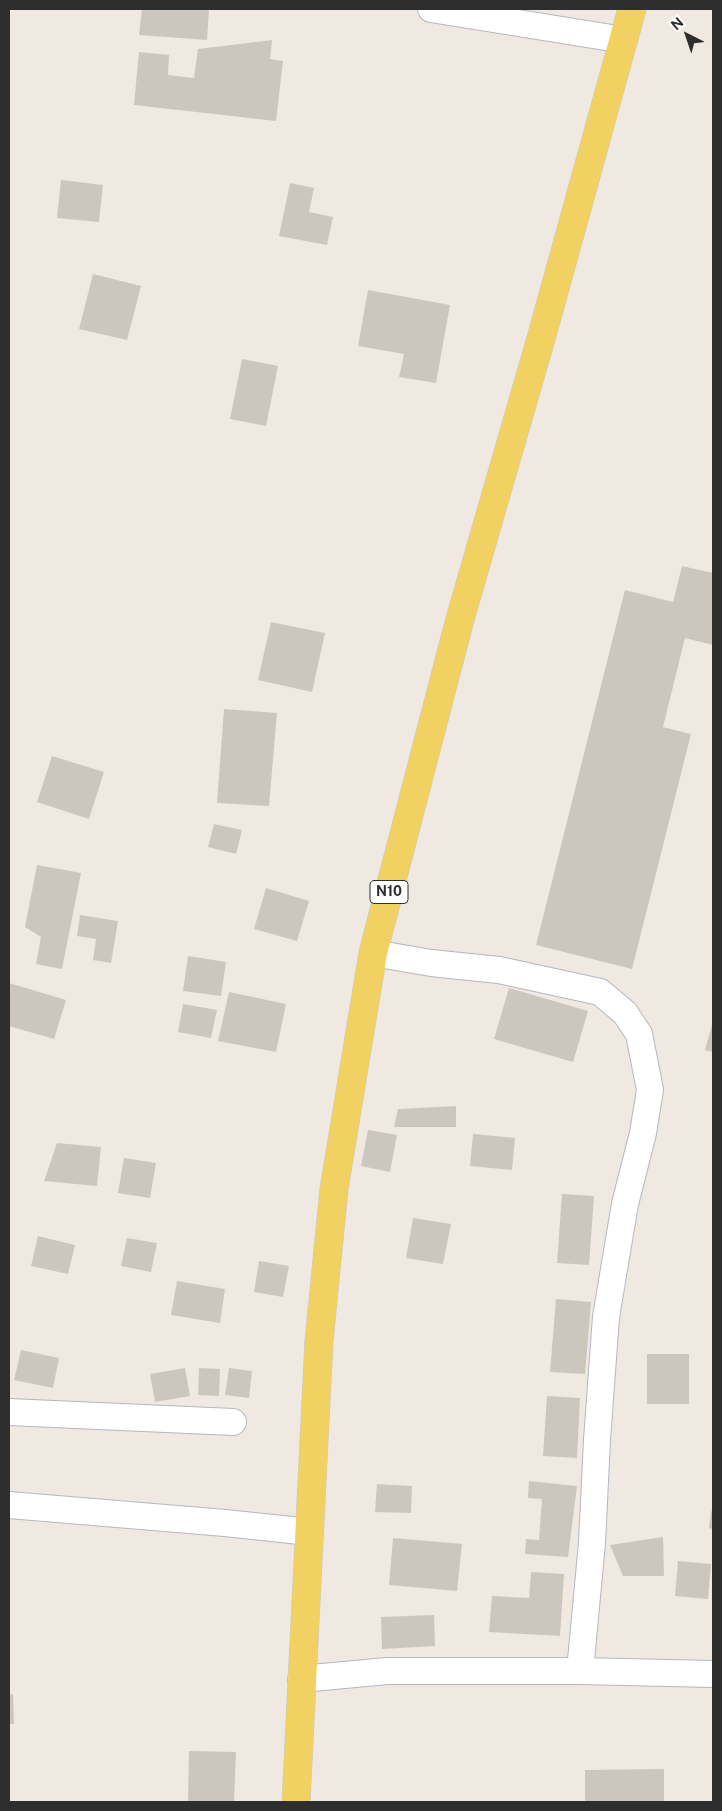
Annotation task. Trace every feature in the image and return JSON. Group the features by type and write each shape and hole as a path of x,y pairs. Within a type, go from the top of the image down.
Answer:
{"main road":[{"name":"N10","path":"296,1802 319,1341 334,1189 373,953 460,619 542,335 632,9"}],"street":[{"path":"431,9 624,40"},
{"path":"373,953 431,963 499,970 583,986 600,992 626,1013 639,1034 650,1090 643,1133 625,1204 606,1318 592,1543 580,1671"},
{"path":"9,1412 232,1422"},
{"path":"9,1505 310,1532"},
{"path":"301,1679 387,1670 713,1674"}],"building":[{"path":"142,9 209,9 207,40 139,35"},
{"path":"272,40 270,59 283,61 276,121 134,105 139,52 169,55 168,75 194,78 198,49"},
{"path":"61,180 103,185 99,222 57,218"},
{"path":"290,183 314,188 309,212 333,217 327,245 279,236"},
{"path":"93,274 141,286 127,340 79,329"},
{"path":"368,290 450,305 436,383 399,377 404,354 358,346"},
{"path":"242,359 278,366 266,426 230,419"},
{"path":"682,566 713,573 713,645 685,638 663,727 691,734 632,969 536,945 625,590 673,602"},
{"path":"271,622 325,633 312,692 258,680"},
{"path":"224,709 277,713 269,806 217,803"},
{"path":"52,756 104,772 89,819 37,802"},
{"path":"214,824 242,830 236,854 208,847"},
{"path":"37,865 81,873 62,969 36,964 41,937 25,927"},
{"path":"266,888 309,901 297,941 254,929"},
{"path":"80,915 118,921 111,963 93,960 96,939 77,936"},
{"path":"188,956 226,962 221,996 183,991"},
{"path":"9,983 66,1000 54,1039 9,1026"},
{"path":"509,988 588,1011 573,1062 494,1039"},
{"path":"229,992 286,1004 276,1052 218,1041"},
{"path":"183,1004 217,1010 211,1038 178,1032"},
{"path":"713,1021 713,1052 705,1050"},
{"path":"456,1106 456,1127 394,1127 398,1109"},
{"path":"368,1130 397,1135 390,1172 361,1166"},
{"path":"473,1134 515,1138 512,1170 470,1166"},
{"path":"57,1143 101,1147 97,1186 44,1181"},
{"path":"124,1158 156,1163 150,1198 118,1193"},
{"path":"562,1194 594,1196 589,1265 557,1263"},
{"path":"413,1218 451,1224 443,1264 406,1258"},
{"path":"38,1236 75,1245 68,1274 31,1266"},
{"path":"127,1238 157,1243 151,1272 121,1266"},
{"path":"259,1261 289,1266 283,1297 254,1292"},
{"path":"177,1281 225,1289 220,1323 171,1315"},
{"path":"556,1299 591,1302 585,1374 550,1372"},
{"path":"21,1350 59,1358 53,1388 14,1380"},
{"path":"647,1354 689,1354 689,1404 647,1404"},
{"path":"185,1368 190,1396 155,1402 150,1374"},
{"path":"199,1368 220,1369 219,1396 198,1395"},
{"path":"229,1368 252,1371 249,1398 225,1395"},
{"path":"547,1396 580,1398 577,1458 543,1456"},
{"path":"529,1481 577,1486 568,1557 525,1554 526,1539 539,1540 542,1499 528,1498"},
{"path":"377,1484 412,1486 411,1513 375,1512"},
{"path":"711,1511 713,1512 713,1529 709,1528"},
{"path":"663,1537 664,1576 623,1576 610,1545"},
{"path":"393,1538 462,1544 457,1591 389,1585"},
{"path":"678,1561 711,1564 708,1599 675,1596"},
{"path":"531,1572 564,1574 560,1636 489,1632 492,1596 529,1598"},
{"path":"434,1615 435,1646 382,1649 381,1617"},
{"path":"13,1694 14,1724 9,1724 9,1695"},
{"path":"189,1751 236,1752 234,1802 188,1802"},
{"path":"664,1769 664,1802 585,1802 585,1770"}]}
